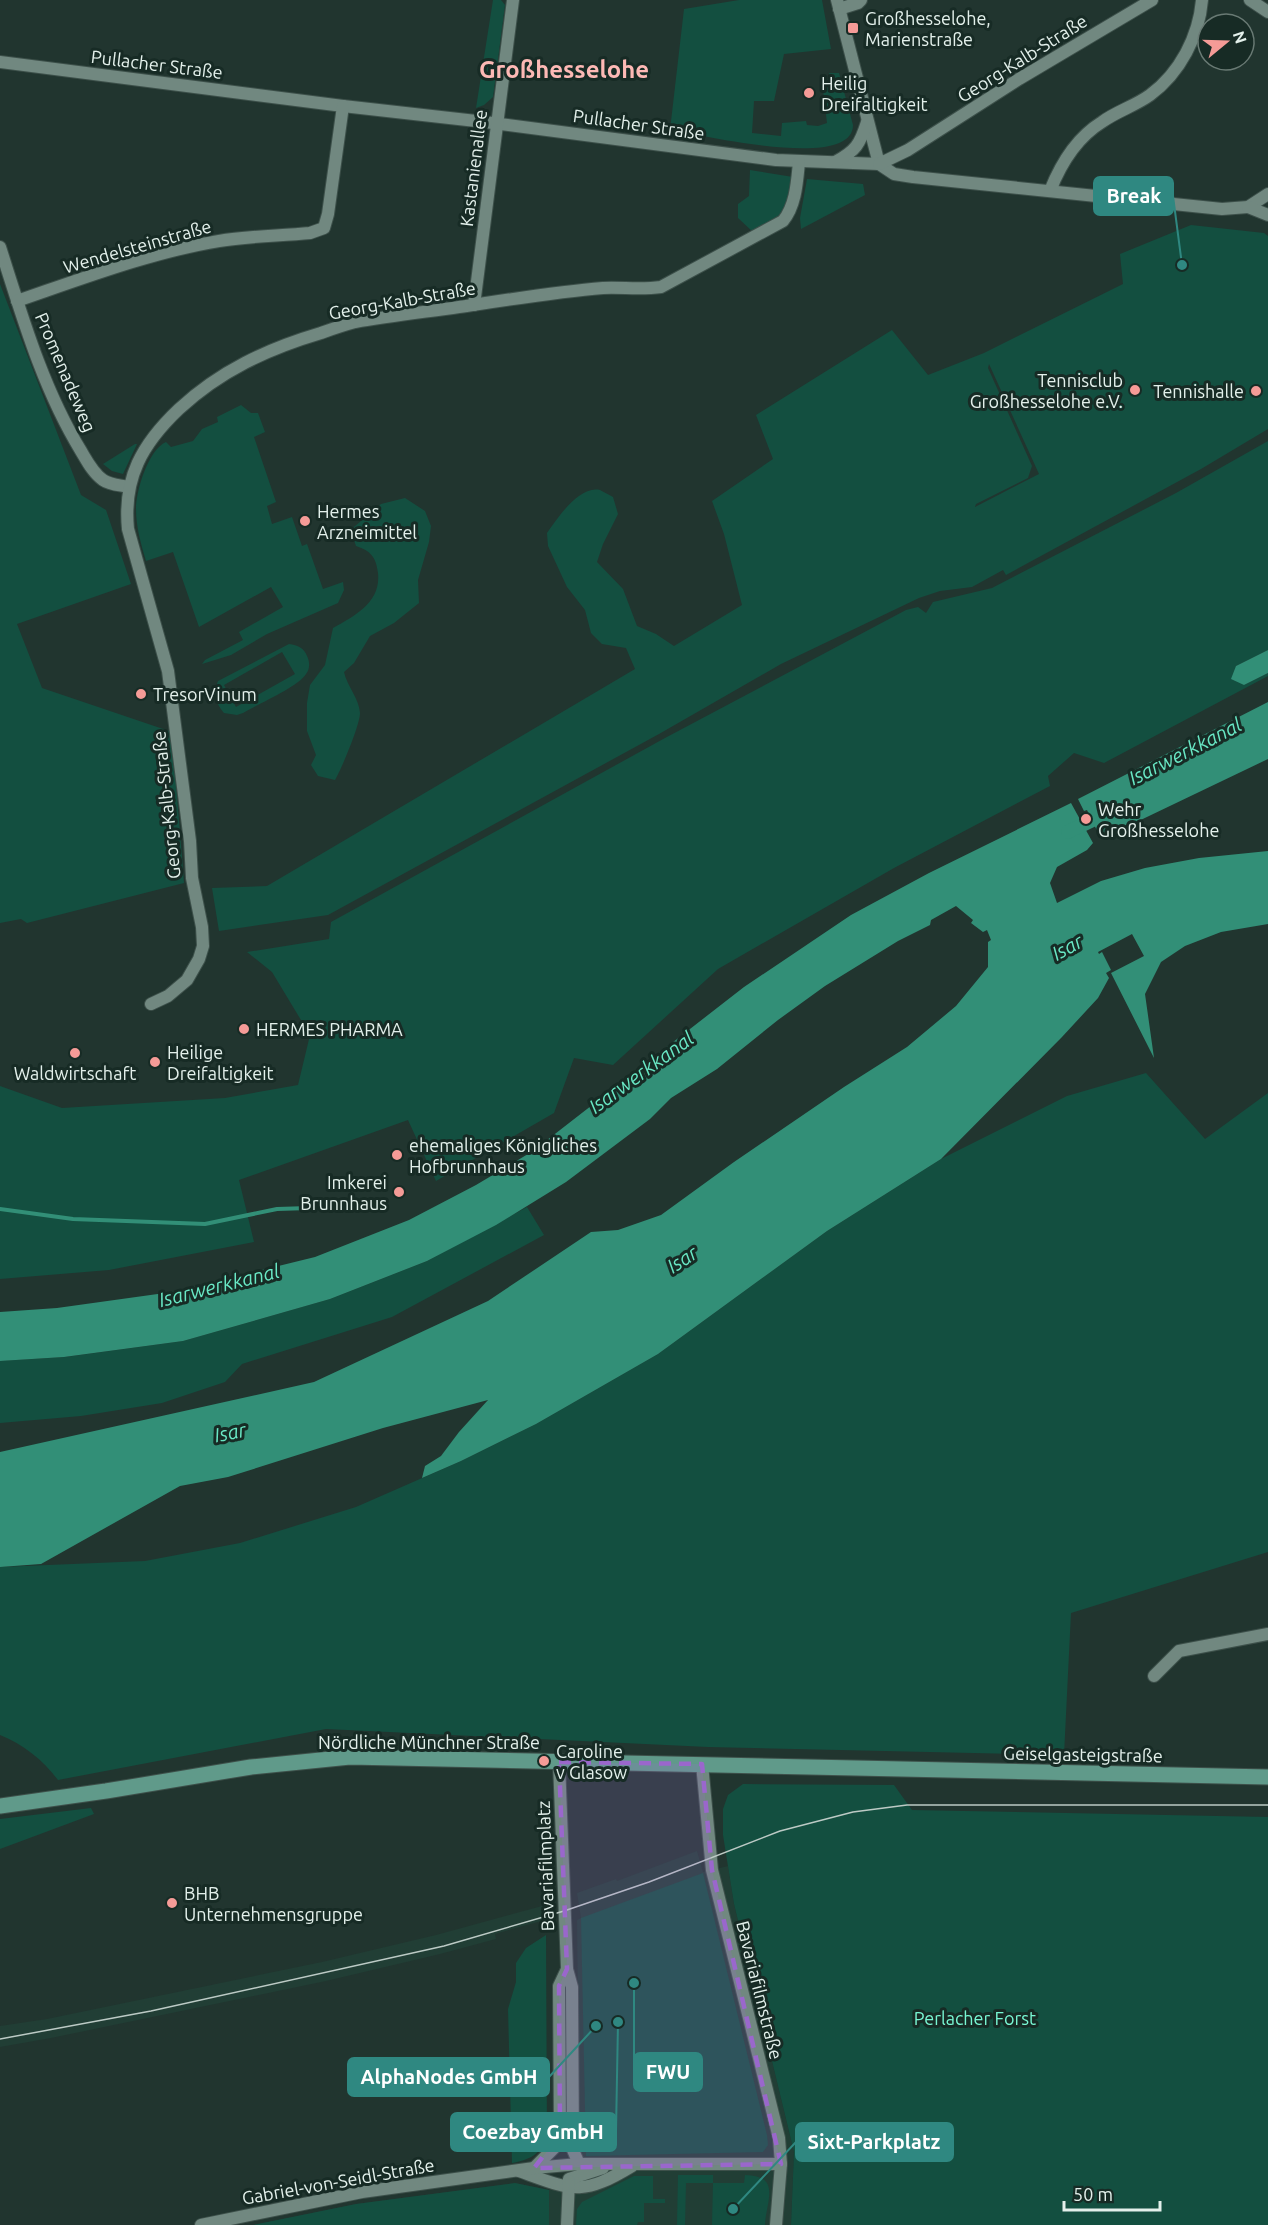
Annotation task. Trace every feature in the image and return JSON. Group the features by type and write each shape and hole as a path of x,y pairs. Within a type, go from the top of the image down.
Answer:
{"main road":[{"name":"Nördliche Münchner Straße","path":"0,1806 251,1767 350,1757 897,1770"},
{"name":"Geiselgasteigstraße","path":"897,1770 1268,1777"}],"street":[{"name":"Kastanienallee","path":"474,305 513,0"},
{"path":"861,0 858,3 838,4 879,164"},
{"name":"Georg-Kalb-Straße","path":"879,164 908,150 1019,79 1152,0"},
{"path":"1050,191 1063,163 1084,136 1101,122 1151,94 1176,70 1195,32 1202,0"},
{"path":"1250,0 1268,12"},
{"name":"Pullacher Straße","path":"0,62 799,162 879,164 894,174 913,177 1222,208 1248,207"},
{"name":"Wendelsteinstraße","path":"17,301 113,269 218,241 310,233 324,228 343,106"},
{"path":"833,163 848,155 858,145 868,120"},
{"name":"Georg-Kalb-Straße","path":"151,1004 168,996 188,980 199,960 203,946 202,927 192,878 190,841 168,671 128,529 126,507 129,487 134,470 147,444 168,419 207,384 242,363 290,342 354,323 474,305 604,288 644,290 661,287 783,221 790,212 793,201 799,162"},
{"path":"1248,207 1268,194"},
{"path":"1248,207 1268,214"},
{"name":"Promenadeweg","path":"0,247 40,363 68,430 91,468 101,478 110,483 129,487"},
{"path":"1154,1676 1179,1651 1268,1634"},
{"name":"Bavariafilmplatz","path":"559,1762 567,1969 572,1987 573,2150 579,2164"},
{"name":"Bavariafilmstraße","path":"702,1764 712,1870 779,2138 781,2164 776,2225"},
{"name":"Bavariafilmplatz","path":"534,2168 555,2148 560,2135 559,1986 567,1969"},
{"name":"Gabriel-von-Seidl-Straße","path":"201,2225 362,2192 534,2168 579,2164 781,2164"},
{"name":"Gabriel-von-Seidl-Straße","path":"569,2184 609,2165"},
{"name":"Gabriel-von-Seidl-Straße","path":"518,2171 585,2188 600,2183 634,2165"},
{"path":"554,2166 569,2184 567,2225"}],"highlighted area":[{"path":"559,1762 702,1764 712,1870 781,2164 534,2168 560,2135 559,1986 567,1969"}],"shaded area":[{"path":"697,1851 703,1872 728,1866 734,1904 794,2152 791,2225 254,2225 356,2204 515,2183 549,2190 569,2188 580,2193 577,1920 581,1918 577,1893 616,1879 617,1881"},
{"path":"553,1903 552,1918 495,1934 496,1939 440,1954 326,1981 0,2047 0,2026 47,2019 322,1962 436,1935"}],"green space":[{"path":"493,0 501,0 505,5 493,97 484,105 476,108"},
{"path":"739,0 822,0 831,49 784,54 774,101 754,101 752,133 781,136 782,123 806,121 807,125 818,126 827,123 822,81 830,79 829,73 839,73 853,125 846,139 828,146 772,147 670,130 684,9"},
{"path":"750,170 793,177 783,212 753,232 738,218 738,204 749,196"},
{"path":"807,179 863,184 865,195 801,229 800,218"},
{"path":"1191,225 1264,233 1268,236 1268,429 1201,469 1006,575 1003,570 972,587 940,591 919,598 781,664 659,734 328,915 219,931 212,888 267,886 635,669 626,648 602,644 591,633 585,610 567,587 548,546 547,533 569,504 592,490 600,490 613,497 618,514 597,562 623,589 637,626 656,634 674,646 742,605 724,534 712,501 773,459 756,415 892,330 928,375 984,353 1123,284 1120,254","holes":["989,364 1039,474 975,507 976,504 1028,478 1032,466 988,368"]},
{"path":"0,284 81,495 106,510 131,584 17,624 42,688 172,732 184,883 27,923 21,919 0,923"},
{"path":"241,405 251,413 258,413 265,432 254,437 276,502 267,506 272,524 292,517 302,546 307,544 323,589 343,582 344,590 338,603 267,634 231,655 202,664 205,660 243,640 239,632 283,607 271,587 199,627 173,552 146,561 136,516 137,501 144,472 160,446 166,442 171,447 193,441 202,429 218,422 217,417"},
{"path":"1268,441 1268,650 1236,666 1244,685 1268,673 1268,676 1104,763 1074,753 1048,776 1050,786 894,868 718,969 613,1065 574,1058 554,1113 436,1181 408,1120 239,1180 254,1242 109,1270 0,1279 0,1086 62,1108 225,1098 298,1085 310,1035 272,972 247,952 329,939 331,922 665,738 906,610 918,607 926,613 933,602 992,588 1176,493"},
{"path":"137,444 123,474 112,471 103,464"},
{"path":"405,498 425,511 431,526 429,542 418,580 419,603 394,623 370,636 354,663 344,672 358,702 360,713 357,727 335,780 318,776 311,765 316,755 307,731 307,703 310,685 325,665 333,628 358,613 371,600 378,583 376,563 372,555 356,546 352,534 354,527 381,504"},
{"path":"289,644 302,649 309,661 309,668 302,679 277,695 237,715 224,713 219,705 215,694 218,681","holes":["282,652 295,674 236,707 224,685"]},
{"path":"1146,1073 1205,1139 1268,1093 1268,1552 1071,1613 1064,1755 708,1747 326,1729 58,1780 32,1753 0,1735 0,1567 145,1561 240,1543 356,1507 461,1461 536,1424 658,1354 827,1231 941,1159 1067,1096"},
{"path":"527,1207 544,1235 392,1317 242,1364 225,1382 162,1403 81,1416 0,1423 0,1361 65,1357 183,1341 330,1299 427,1261"},
{"name":"Perlacher Forst","path":"743,1784 894,1785 912,1810 1268,1817 1268,2225 791,2225 794,2152 734,1904 723,1835 723,1809 728,1795"},
{"path":"91,1808 94,1814 0,1849 0,1819"},
{"path":"703,1873 768,2145 763,2152 586,2156 581,1918"},
{"path":"546,1935 547,2139 533,2156 512,2163 508,2009 516,1982 516,1963 526,1948"},
{"path":"678,2175 713,2175 713,2183 686,2183 685,2225 677,2225"},
{"path":"745,2175 757,2176 764,2180 769,2191 765,2225 712,2225 713,2183 744,2183"},
{"path":"634,2176 653,2176 653,2199 665,2199 665,2203 644,2203 644,2222 638,2222 637,2225 576,2225 577,2209 582,2202"},
{"path":"515,2183 549,2190 549,2225 253,2225 356,2204"}],"water":[{"path":"1268,650 1268,673 1244,685 1231,679 1236,666"},
{"path":"1268,702 1268,759 1101,839 1087,810 1084,811 1078,799"},
{"name":"Isar","path":"1071,803 1093,843 1087,850 1057,867 1050,883 1057,903 1101,881 1145,868 1199,858 1268,851 1268,924 1221,932 1185,946 1161,962 1145,994 1154,1058 1111,973 1144,956 1132,934 1098,952 1099,954 1102,952 1111,970 1106,973 1109,978 1098,998 941,1159 827,1231 658,1354 536,1424 422,1478 425,1466 441,1456 488,1400 383,1428 228,1477 180,1486 41,1564 0,1567 0,1452 314,1382 488,1301 591,1232 618,1230 661,1215 734,1162 907,1047 956,1006 988,967 988,942 991,940 987,930 983,932 971,923 973,920 956,906 931,920 930,925 898,941 825,986 717,1069 671,1098 650,1119 566,1182 496,1225 427,1261 330,1299 183,1341 64,1357 0,1361 0,1312 57,1308 172,1292 315,1257 409,1220 476,1185 533,1151 744,987 851,915 929,873"}],"waterway":[{"name":"Isarwerkkanal","path":"1068,832 1107,813"},
{"path":"0,1209 73,1219 205,1224 277,1209 309,1208"}],"tram line":[{"path":"0,2039 151,2011 444,1946 564,1911 649,1882 780,1831 853,1812 907,1805 1268,1805"}],"place":[{"name":"Großhesselohe, Marienstraße","path":"853,28"},
{"name":"Heilig Dreifaltigkeit","path":"809,93"},
{"name":"Break","path":"1182,265"},
{"name":"Tennisclub Großhesselohe e.V.","path":"1135,390"},
{"name":"Tennishalle","path":"1256,391"},
{"name":"Hermes Arzneimittel","path":"305,521"},
{"name":"TresorVinum","path":"141,694"},
{"name":"Wehr Großhesselohe","path":"1086,819"},
{"name":"HERMES PHARMA","path":"244,1029"},
{"name":"Waldwirtschaft","path":"75,1053"},
{"name":"Heilige Dreifaltigkeit","path":"155,1062"},
{"name":"ehemaliges Königliches Hofbrunnhaus","path":"397,1155"},
{"name":"Imkerei Brunnhaus","path":"399,1192"},
{"name":"Caroline v Glasow","path":"544,1761"},
{"name":"BHB Unternehmensgruppe","path":"172,1903"},
{"name":"FWU","path":"634,1983"},
{"name":"Coezbay GmbH","path":"618,2022"},
{"name":"AlphaNodes GmbH","path":"596,2026"},
{"name":"Sixt-Parkplatz","path":"733,2209"}],"district":[{"name":"Großhesselohe","path":"564,69"}]}
